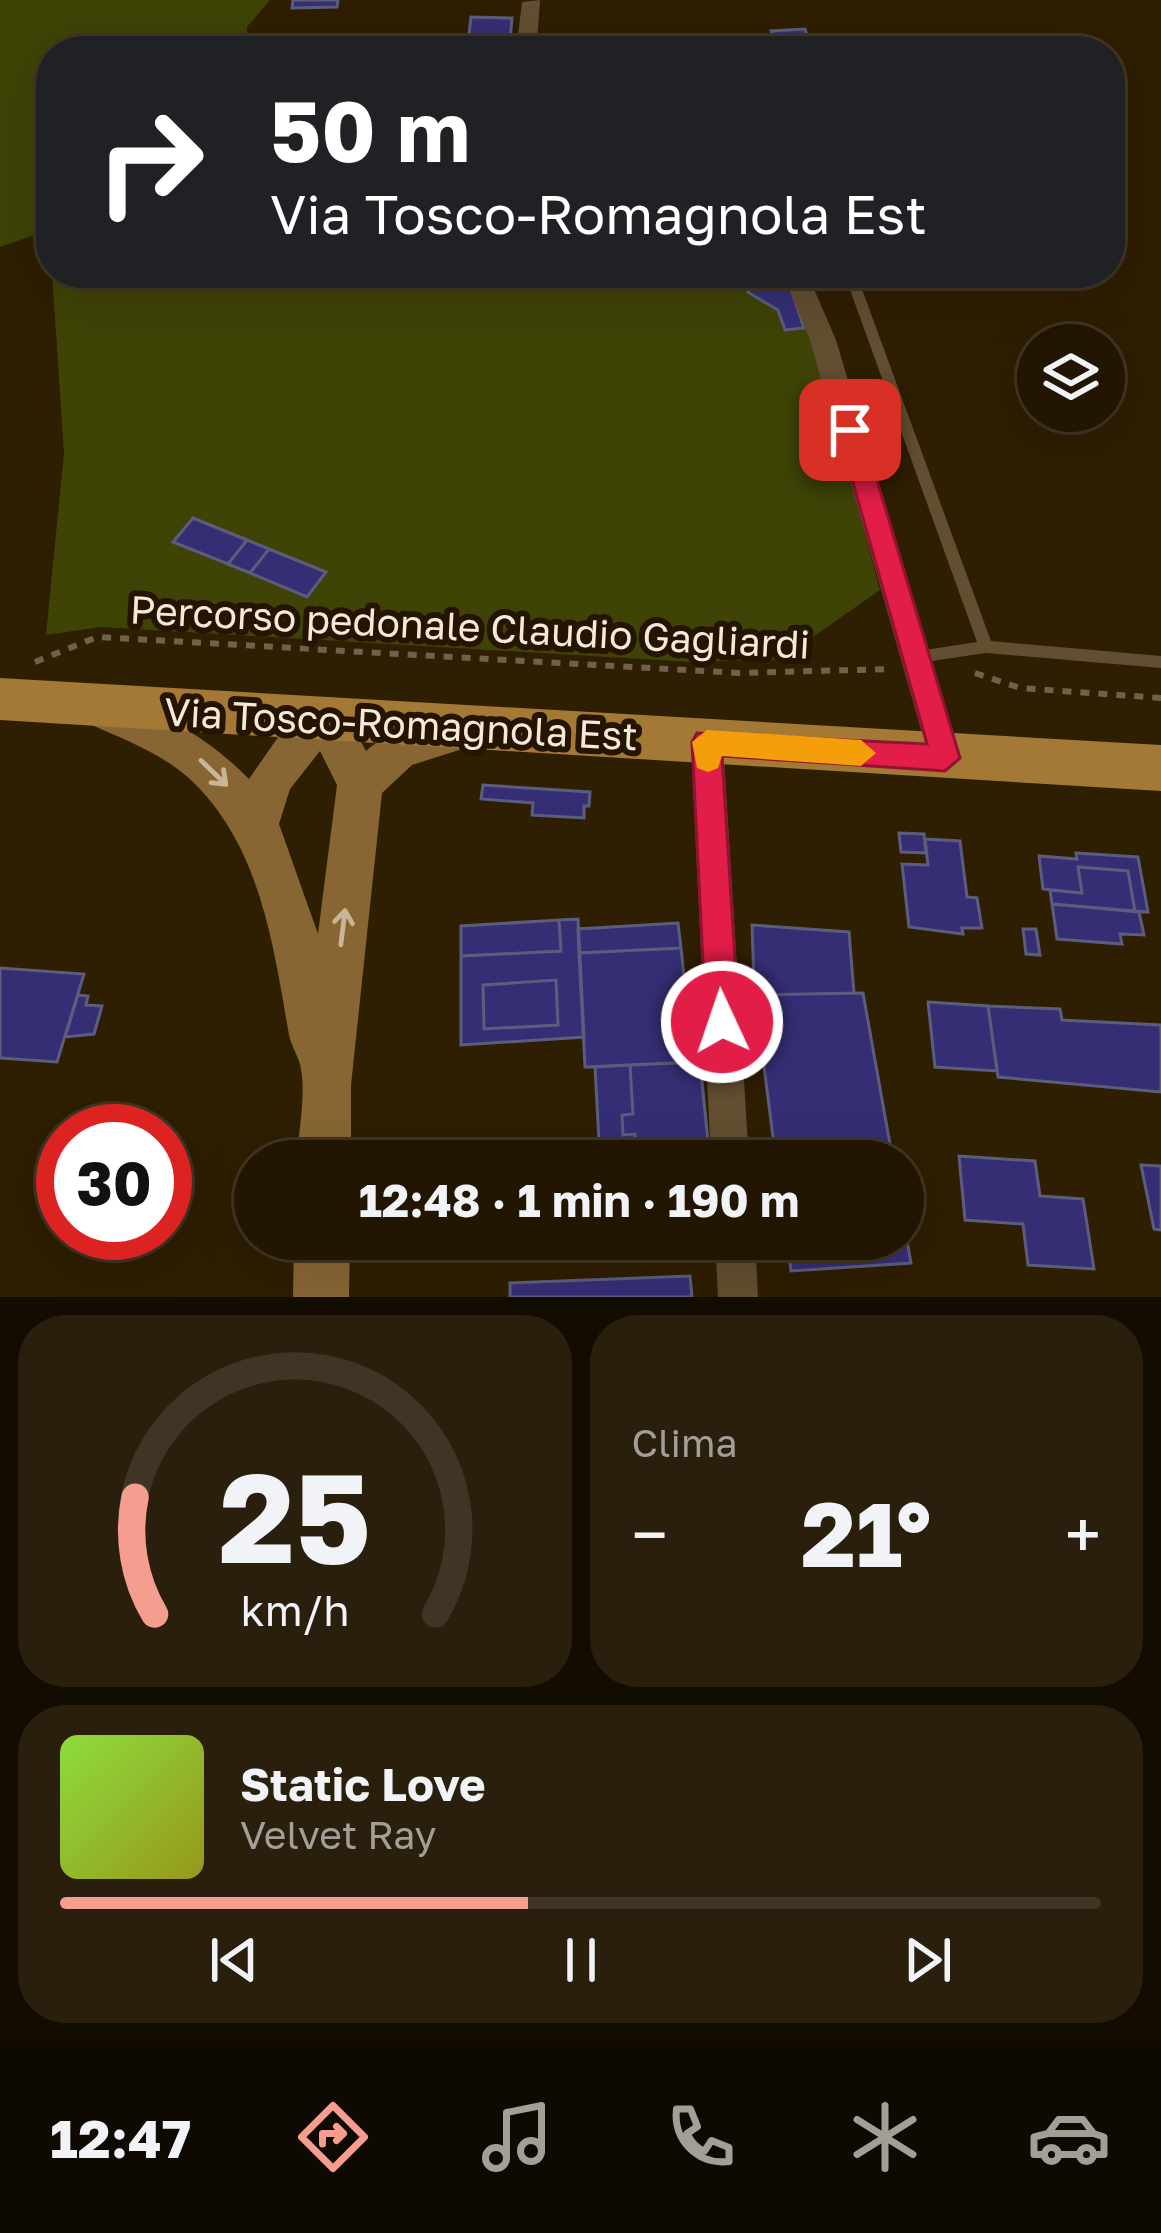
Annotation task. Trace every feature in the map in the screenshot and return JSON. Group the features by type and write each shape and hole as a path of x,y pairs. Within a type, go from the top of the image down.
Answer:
{"main road":[{"name":"Via Tosco-Romagnola Est","path":"9,686 83,704 1161,768"},
{"path":"83,704 130,718 181,746 217,776 257,823 281,880 325,1085"},
{"path":"257,823 266,784 279,762 299,738 326,720 360,784 325,1085 324,1140"},
{"path":"360,784 398,750 447,732 482,728"},
{"path":"320,1297 321,1260"}],"street":[{"path":"528,36 532,2"},
{"path":"801,288 823,340 945,758"},
{"path":"707,742 729,1140"},
{"path":"736,1260 738,1297"}],"lane":[{"path":"855,288 986,647"},
{"path":"920,663 986,647 1161,662"}],"path":[{"name":"Percorso pedonale Claudio Gagliardi","path":"9,686 56,650 97,637 739,673 920,663 962,669 1020,688 1161,698"}],"shaded area":[{"path":"0,0 270,0 247,27 247,36 36,36 36,234 0,247"},
{"path":"53,288 794,288 807,318 880,590 780,660 692,662 101,627 46,635 64,453"}],"building":[{"path":"293,0 338,0 337,7 292,8"},
{"path":"471,17 512,18 510,36 469,36"},
{"path":"805,29 807,36 773,36 771,31"},
{"path":"746,288 791,288 804,328 785,330 778,310"},
{"path":"193,518 247,540 228,564 173,542"},
{"path":"247,540 269,549 250,573 228,564"},
{"path":"269,549 326,572 307,597 250,573"},
{"path":"483,785 590,792 589,806 584,806 584,818 532,815 533,803 481,799"},
{"path":"899,833 924,834 926,853 901,852"},
{"path":"925,839 960,841 967,897 977,898 982,928 962,928 963,934 909,927 902,864 928,865"},
{"path":"1076,853 1138,857 1148,912 1135,911 1128,871 1078,867 1082,893 1043,889 1039,856 1077,859"},
{"path":"1078,867 1128,871 1135,911 1052,904 1050,890 1082,893"},
{"path":"1052,904 1139,912 1144,935 1120,934 1122,944 1057,939"},
{"path":"578,919 584,1037 461,1045 461,956 561,951 559,920","holes":["556,980 558,1025 484,1029 483,985"]},
{"path":"559,920 561,951 461,956 461,926"},
{"path":"678,923 681,948 579,953 578,929"},
{"path":"752,925 849,932 854,993 763,995 761,983 754,984"},
{"path":"1023,929 1036,929 1040,955 1026,954"},
{"path":"681,948 693,1062 585,1067 579,953"},
{"path":"0,968 84,974 57,1062 0,1058"},
{"path":"556,980 558,1025 484,1029 483,985"},
{"path":"863,993 889,1140 773,1140 755,995"},
{"path":"78,995 88,996 86,1005 102,1006 94,1034 65,1037"},
{"path":"928,1002 988,1006 997,1071 935,1067"},
{"path":"988,1006 1060,1009 1062,1020 1161,1025 1161,1092 998,1077"},
{"path":"700,1062 708,1140 635,1140 635,1134 623,1135 622,1115 633,1114 630,1065"},
{"path":"630,1065 633,1114 622,1115 623,1135 635,1134 635,1140 599,1140 595,1067"},
{"path":"959,1156 1035,1161 1040,1196 1083,1199 1094,1269 1028,1265 1023,1224 965,1220"},
{"path":"1141,1165 1161,1166 1161,1230 1154,1229"},
{"path":"790,1260 911,1263 791,1271"},
{"path":"690,1276 692,1297 510,1297 510,1283"}],"slow traffic":[{"path":"708,759 707,742 861,753"}],"route":[{"path":"722,1022 707,742 945,758 850,430"}]}
